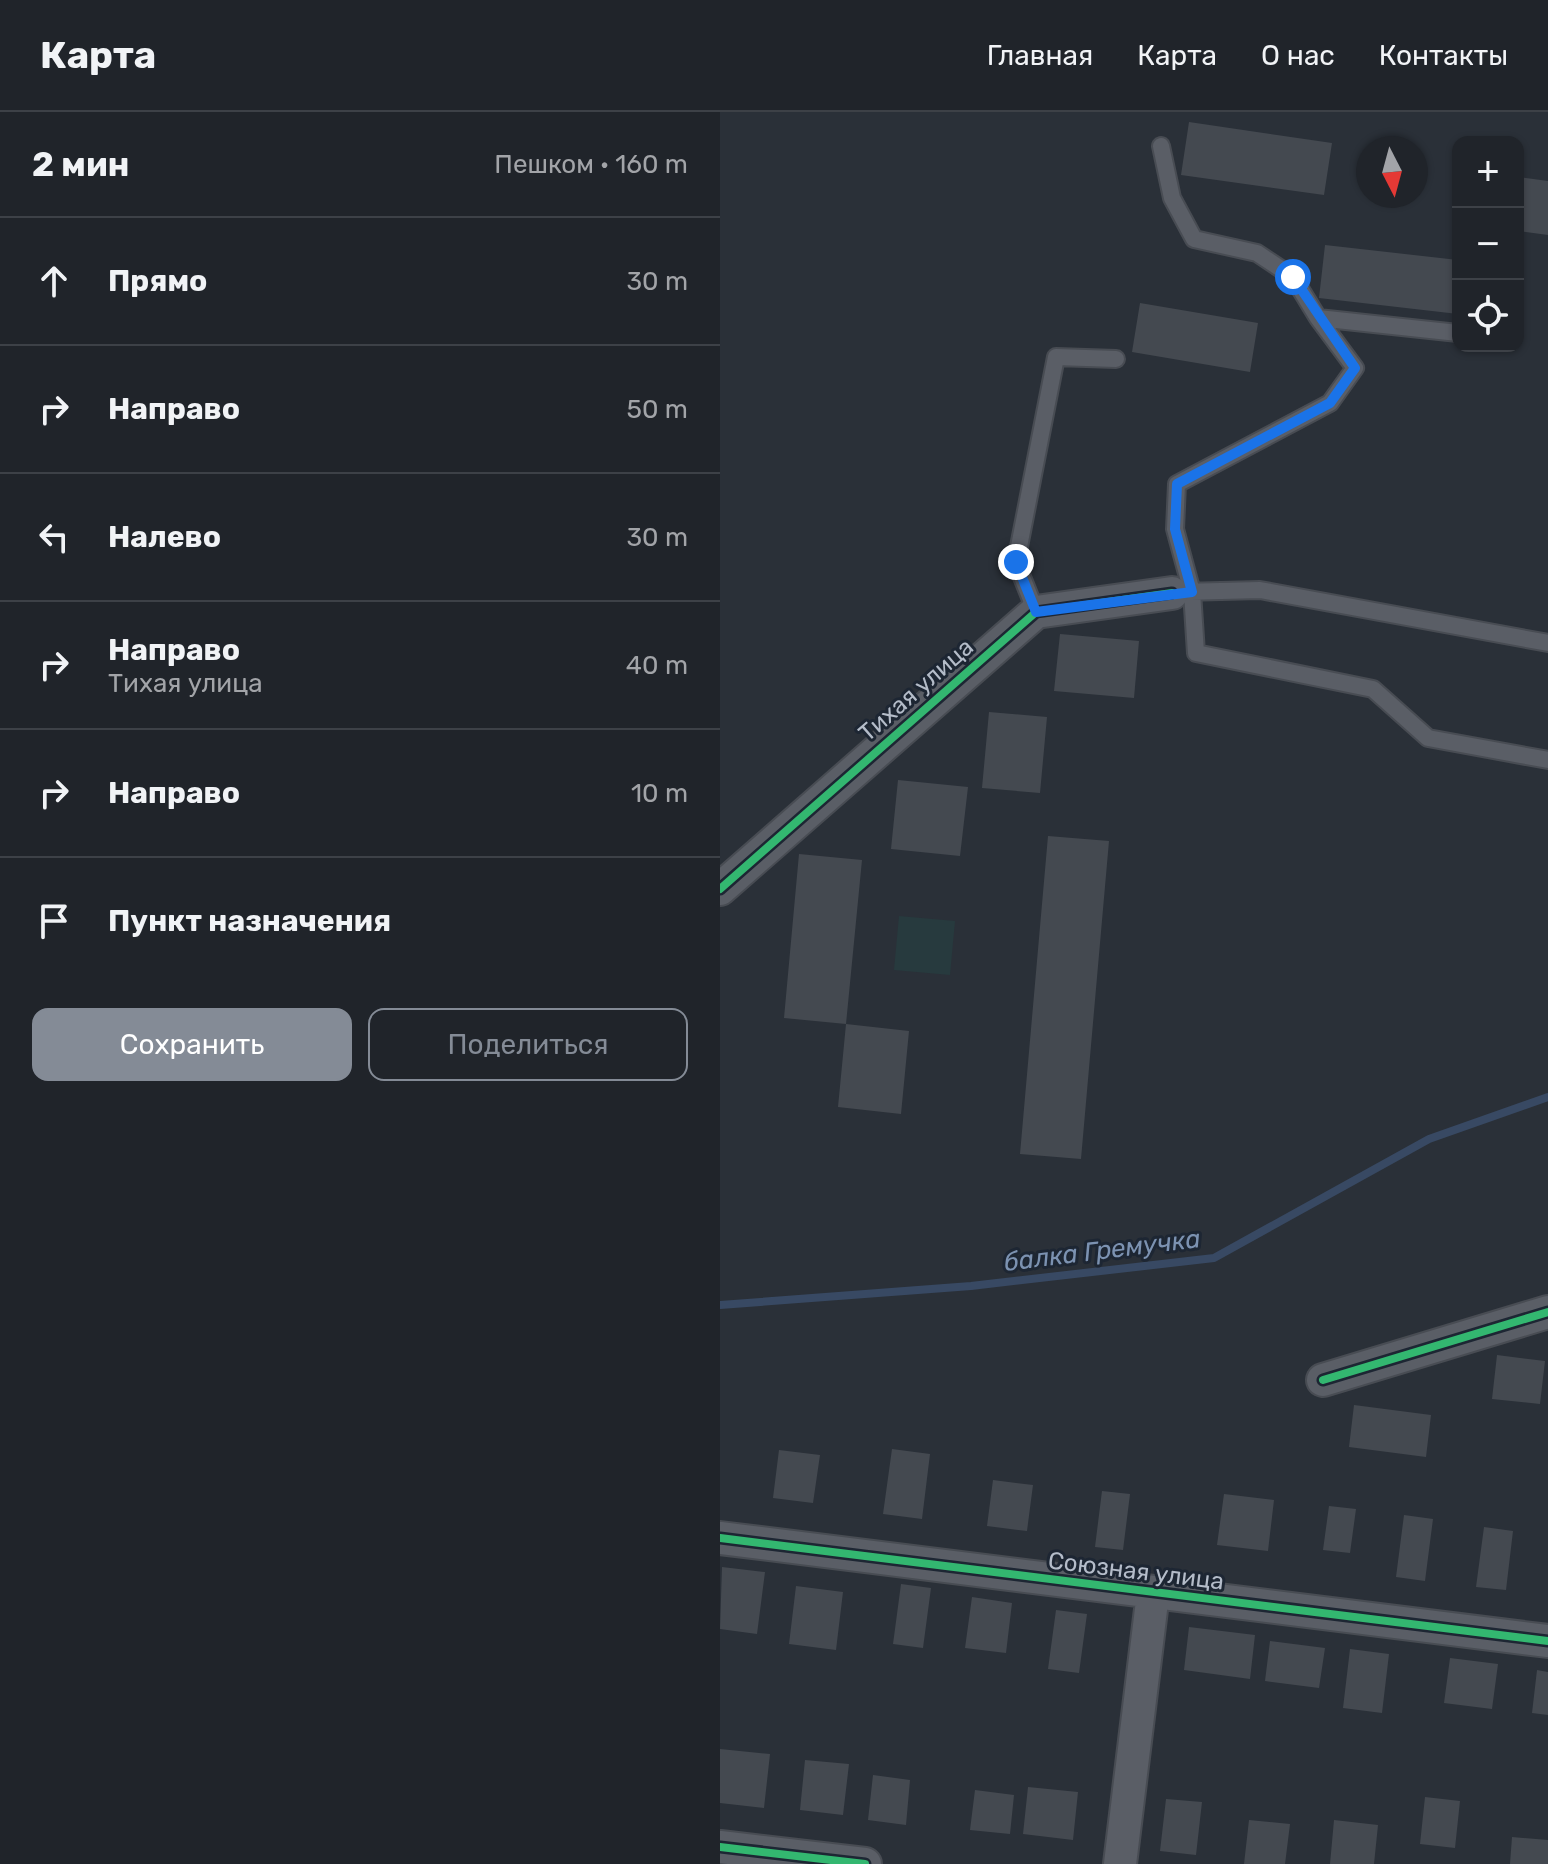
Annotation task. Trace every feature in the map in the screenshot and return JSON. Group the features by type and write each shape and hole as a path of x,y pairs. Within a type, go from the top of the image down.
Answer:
{"street":[{"path":"1036,612 1182,592"},
{"name":"Тихая улица","path":"720,889 1036,612"},
{"path":"1323,1380 1548,1312"},
{"name":"Союзная улица","path":"720,1538 1548,1641"},
{"path":"1120,1864 1153,1593"},
{"path":"720,1847 865,1864"}],"lane":[{"path":"1161,146 1172,198 1194,239 1257,253 1293,277 1318,318 1355,368 1330,403 1177,484 1175,529 1182,592 1196,653 1373,689 1428,738 1548,760"},
{"path":"1318,318 1452,332"},
{"path":"1036,612 1016,562 1056,357 1116,359"},
{"path":"1182,592 1260,590 1548,643"}],"green space":[{"path":"899,916 955,921 950,975 894,970"}],"building":[{"path":"1189,122 1332,143 1324,195 1181,175"},
{"path":"1524,178 1548,181 1548,235 1524,232"},
{"path":"1325,245 1452,259 1452,313 1319,298"},
{"path":"1140,303 1258,323 1250,372 1132,352"},
{"path":"1060,634 1139,641 1134,698 1054,691"},
{"path":"989,712 1047,717 1040,793 982,788"},
{"path":"898,780 968,787 960,856 891,849"},
{"path":"1048,836 1109,841 1081,1159 1020,1154"},
{"path":"799,854 862,860 846,1024 784,1018"},
{"path":"846,1024 909,1031 901,1114 838,1107"},
{"path":"1497,1355 1545,1361 1540,1404 1492,1399"},
{"path":"1354,1405 1431,1415 1426,1457 1349,1447"},
{"path":"892,1449 930,1454 922,1519 883,1514"},
{"path":"779,1450 820,1455 813,1503 773,1498"},
{"path":"993,1480 1033,1485 1027,1531 987,1526"},
{"path":"1102,1491 1130,1494 1123,1550 1095,1547"},
{"path":"1224,1494 1274,1500 1268,1551 1217,1545"},
{"path":"1329,1506 1356,1509 1350,1553 1323,1550"},
{"path":"1404,1515 1433,1519 1425,1581 1396,1577"},
{"path":"1484,1527 1513,1531 1506,1590 1476,1587"},
{"path":"722,1567 765,1572 757,1634 720,1629"},
{"path":"901,1584 931,1588 923,1648 893,1644"},
{"path":"796,1586 843,1592 836,1650 789,1644"},
{"path":"972,1597 1012,1603 1006,1653 965,1648"},
{"path":"1056,1610 1087,1614 1079,1673 1048,1669"},
{"path":"1189,1627 1255,1635 1250,1679 1184,1670"},
{"path":"1270,1641 1325,1648 1319,1688 1265,1681"},
{"path":"1350,1649 1389,1654 1382,1713 1343,1708"},
{"path":"1450,1658 1498,1664 1492,1709 1444,1703"},
{"path":"1537,1670 1548,1672 1548,1715 1532,1713"},
{"path":"720,1749 770,1754 764,1808 720,1803"},
{"path":"805,1760 849,1764 843,1815 800,1810"},
{"path":"873,1775 910,1780 906,1825 868,1820"},
{"path":"1028,1787 1078,1792 1073,1840 1023,1834"},
{"path":"975,1790 1014,1795 1010,1834 970,1830"},
{"path":"1425,1797 1460,1801 1455,1848 1420,1844"},
{"path":"1166,1799 1202,1802 1196,1855 1160,1851"},
{"path":"1249,1820 1290,1824 1285,1864 1244,1864"},
{"path":"1334,1820 1378,1825 1374,1864 1330,1864"},
{"path":"1512,1837 1548,1840 1548,1864 1510,1864"}],"waterway":[{"name":"балка Гремучка","path":"720,1305 971,1286 1214,1258 1429,1139 1548,1097"}],"cycle path":[{"path":"720,889 1036,612 1172,593"},
{"path":"1323,1380 1548,1312"},
{"path":"720,1538 1548,1641"},
{"path":"720,1847 865,1864"}],"route":[{"path":"1016,562 1036,612 1192,592 1175,529 1177,484 1330,403 1355,368 1318,318 1293,277"}]}
